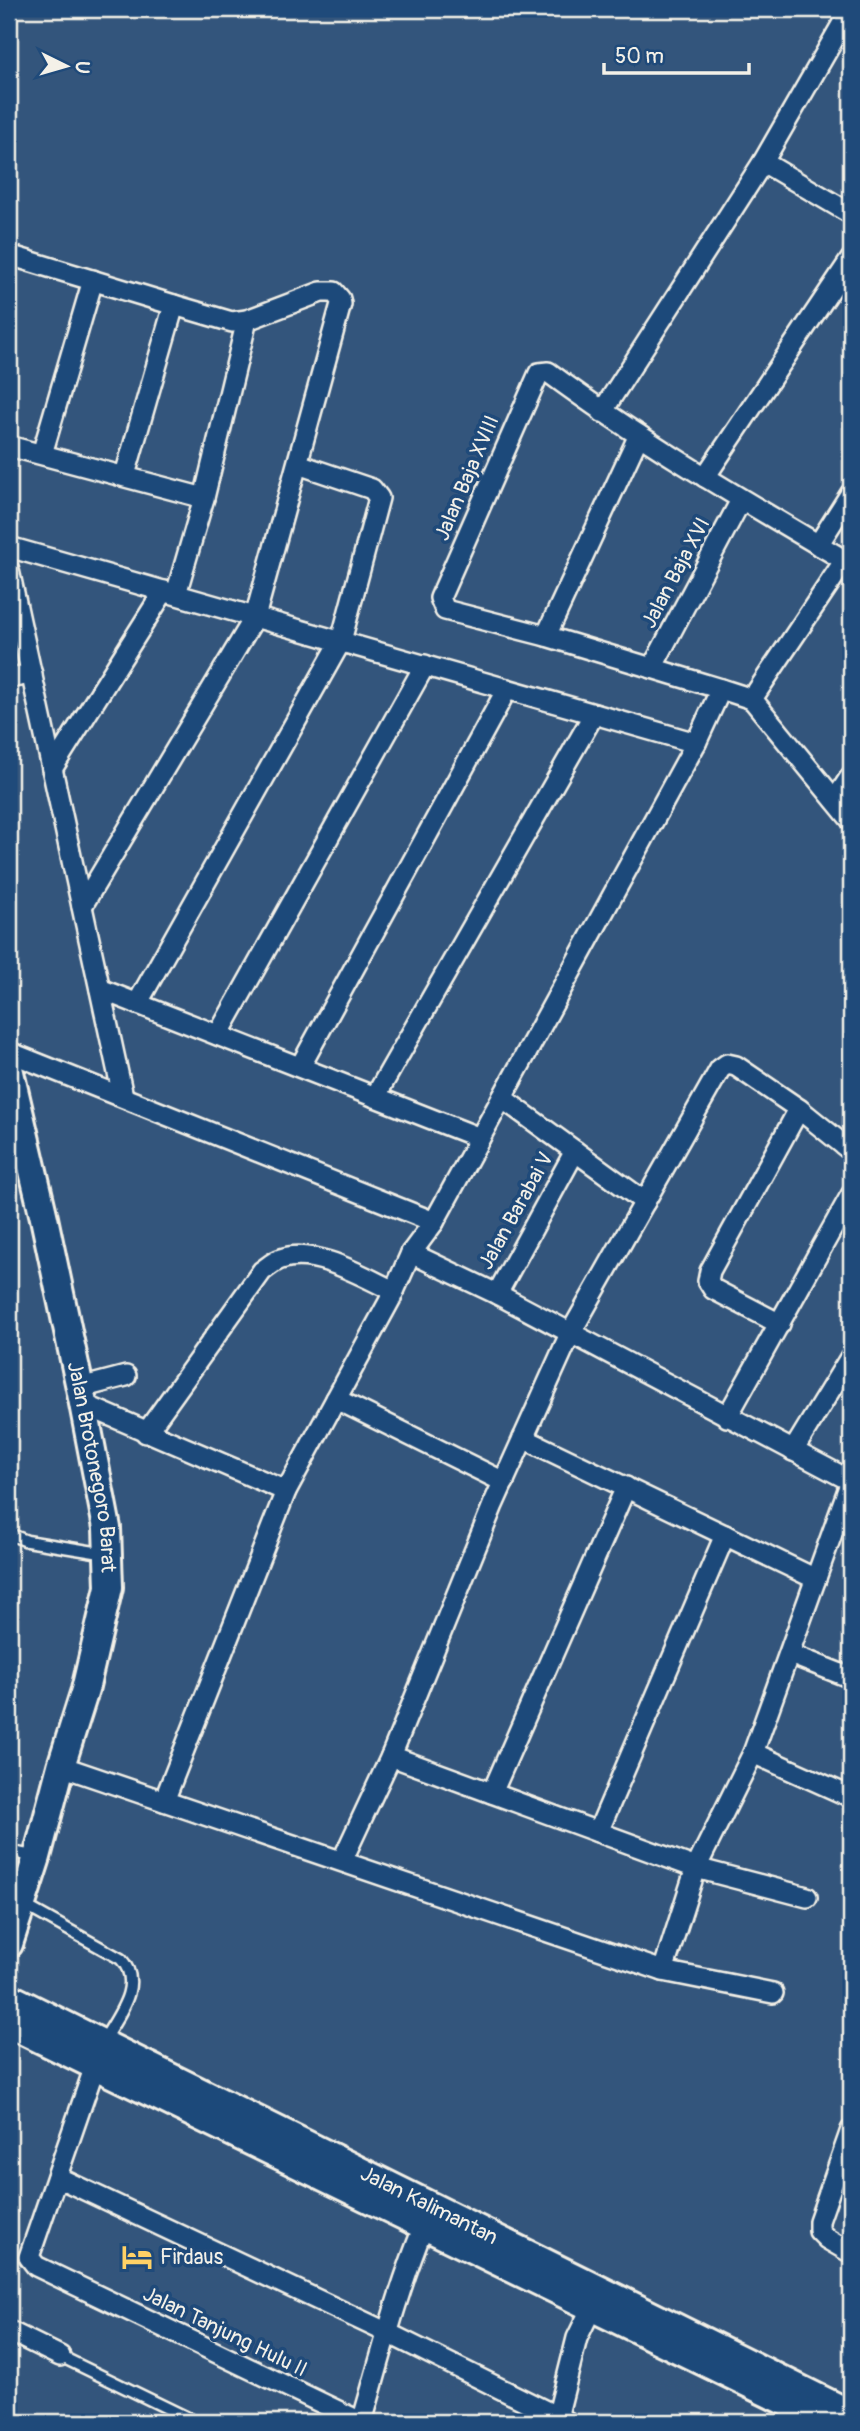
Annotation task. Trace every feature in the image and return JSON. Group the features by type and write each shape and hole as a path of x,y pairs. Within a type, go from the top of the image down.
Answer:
{"main road":[{"name":"Jalan Brotonegoro Barat","path":"9,1068 44,1218 107,1528 109,1587 85,1690 9,1944"},
{"name":"Jalan Kalimantan","path":"9,1997 98,2054 596,2299 828,2422"},
{"name":"Jalan Kalimantan","path":"9,2024 98,2054"},
{"name":"Jalan Kalimantan","path":"296,2152 424,2226 596,2299 851,2414"}],"street":[{"path":"751,699 848,562 741,500 602,412 763,162 851,9"},
{"path":"763,162 851,214"},
{"path":"9,255 232,321 247,320 321,292 334,292 340,299 340,309 299,464 255,617 82,906"},
{"path":"705,477 851,259"},
{"path":"42,454 93,280"},
{"path":"125,475 174,305"},
{"path":"52,769 170,593 204,498 247,320"},
{"name":"Jalan Baja XVIII","path":"546,636 445,611 440,598 539,373 548,372 602,412"},
{"path":"639,435 546,636 751,699 851,820"},
{"path":"9,446 204,498"},
{"path":"137,1003 341,641 379,498 372,489 299,464"},
{"path":"818,545 851,493"},
{"name":"Jalan Baja XVI","path":"652,668 741,500"},
{"path":"9,547 696,743"},
{"path":"9,570 122,1096"},
{"path":"218,1035 425,666"},
{"path":"9,678 32,674"},
{"path":"300,1067 507,689"},
{"path":"164,1801 286,1491 394,1291 411,1253 434,1222 696,743 721,690"},
{"path":"375,1097 594,714"},
{"path":"835,800 851,776"},
{"path":"100,989 480,1138"},
{"path":"9,1052 434,1222"},
{"path":"342,1861 391,1756 504,1482 570,1334 723,1065 736,1066 799,1109 851,1151"},
{"path":"502,1098 645,1202"},
{"path":"780,1324 713,1289 708,1281 710,1271 799,1109"},
{"name":"Jalan Barabai V","path":"496,1294 575,1151"},
{"path":"727,1417 851,1195"},
{"path":"411,1253 496,1294 851,1481 753,1754 696,1868 663,1971"},
{"path":"146,1433 262,1271 280,1259 302,1257 321,1260 351,1270 394,1291"},
{"path":"793,1451 851,1356"},
{"path":"81,1396 126,1376"},
{"path":"81,1396 146,1433 286,1491"},
{"path":"336,1399 504,1482"},
{"path":"523,1438 817,1579"},
{"path":"492,1793 626,1488"},
{"path":"598,1832 724,1535"},
{"path":"790,1654 851,1678"},
{"path":"753,1754 851,1797"},
{"path":"391,1756 696,1868 807,1897"},
{"path":"61,1766 663,1971 773,1993"},
{"name":"Jalan Tanjung Hulu II","path":"98,2054 29,2257 36,2266 362,2422"},
{"path":"851,2130 819,2221 820,2231 827,2239 851,2253"},
{"path":"57,2177 388,2333 560,2421 578,2338 596,2299"},
{"path":"362,2422 413,2252 424,2226"},
{"path":"9,2331 60,2356"}],"lane":[{"path":"9,1534 27,1541 108,1554"},
{"path":"9,1851 37,1857"},
{"path":"22,1904 121,1959 129,1967 129,1996 98,2054"},
{"path":"60,2356 195,2422"}],"place":[{"name":"Firdaus","path":"137,2257"}]}
